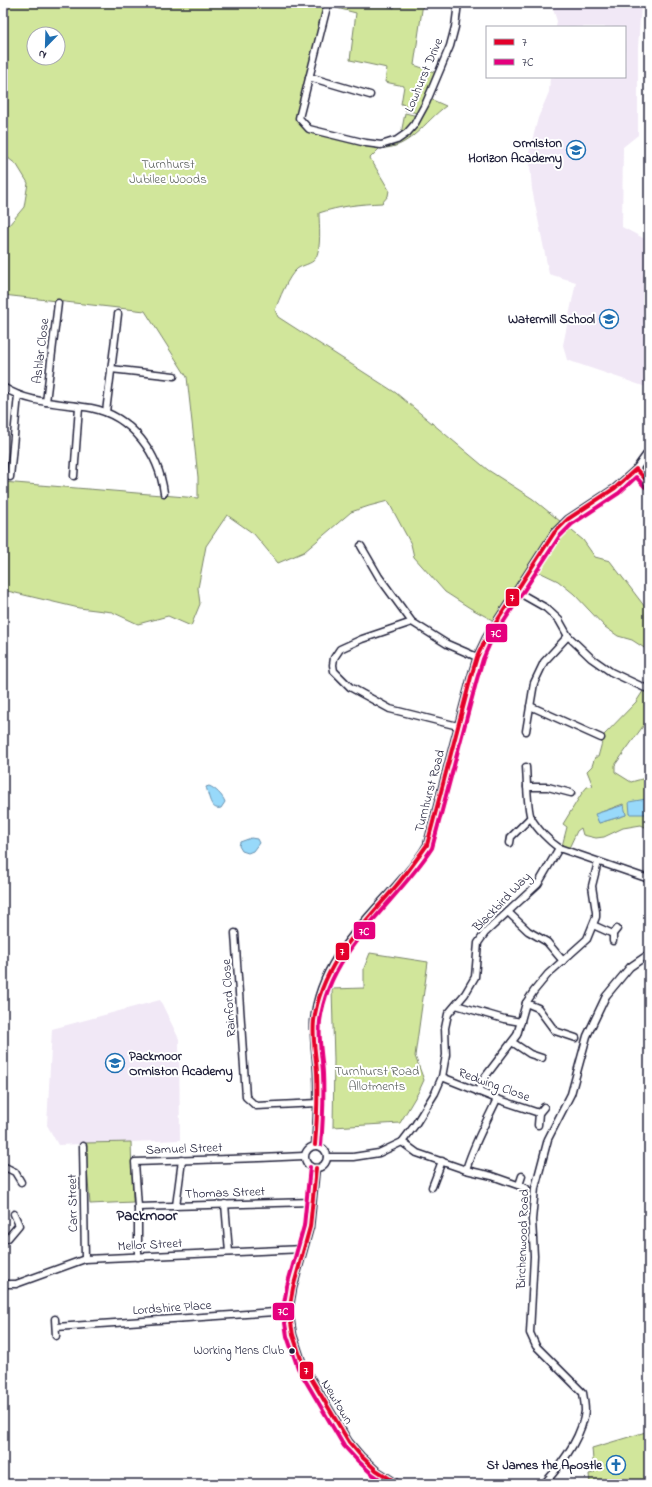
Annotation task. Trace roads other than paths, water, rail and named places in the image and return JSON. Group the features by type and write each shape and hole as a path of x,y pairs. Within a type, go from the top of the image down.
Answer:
{"street":[{"name":"Lowhurst Drive","path":"328,3 299,118 309,129 381,145 397,140 407,133 414,125 426,103 450,46 458,3"},
{"path":"309,78 370,95"},
{"name":"Ashlar Close","path":"46,402 58,303"},
{"path":"106,412 118,314"},
{"path":"111,369 174,376"},
{"path":"163,382 164,375"},
{"path":"3,387 18,395 46,402 91,408 106,412 122,421 133,430 142,441 158,468 164,493"},
{"path":"10,477 18,395"},
{"path":"79,407 74,472 82,470"},
{"name":"Turnhurst Road","path":"315,1145 318,1103 314,1021 322,987 337,956 363,922 417,862 427,845 477,657 486,638 554,533 568,519 615,488 636,469 649,450"},
{"path":"636,469 649,483"},
{"path":"360,546 379,577 412,622 447,644 477,657"},
{"path":"516,591 546,608 559,620 568,636 591,658 611,672 645,688"},
{"path":"412,622 362,639 340,649 334,658 334,671 350,687 390,709 458,726"},
{"path":"526,731 534,683 544,662 568,636"},
{"path":"530,706 601,738"},
{"path":"526,767 531,817 551,842 559,848 649,879"},
{"path":"527,787 548,787 571,793"},
{"path":"505,834 510,840 531,817"},
{"name":"Blackbird Way","path":"327,1157 353,1157 379,1153 402,1142 415,1125 435,1093 442,1077 446,1055 445,1028 448,1014 465,994 474,977 478,943 485,933 538,884 559,848"},
{"path":"478,1092 485,1076 517,1035 526,1003 548,974 588,939 596,912 592,886 598,862"},
{"path":"508,912 528,931 546,942 563,961"},
{"path":"593,925 614,935"},
{"name":"Rainford Close","path":"236,933 246,1097 256,1106 318,1103"},
{"name":"Birchenwood Road","path":"544,1484 561,1465 574,1443 581,1426 585,1410 583,1392 536,1346 530,1333 534,1256 532,1220 535,1188 548,1139 571,1094 587,1036 606,996 630,967 649,954"},
{"path":"526,1003 538,1008 555,1032 576,1038"},
{"path":"456,1005 504,1019 521,1022"},
{"path":"512,1042 530,1054 542,1058"},
{"name":"Redwing Close","path":"442,1077 478,1092 539,1113"},
{"path":"466,1170 475,1143 485,1126 497,1099"},
{"name":"Redwing Close","path":"538,1125 539,1113 544,1107"},
{"path":"402,1142 417,1153 466,1170 519,1184 526,1188"},
{"path":"315,1145 323,1148 327,1157 323,1165 316,1168 308,1165 304,1156 306,1150 315,1145"},
{"name":"Carr Street","path":"83,1146 85,1259"},
{"name":"Samuel Street","path":"138,1257 135,1162 304,1156"},
{"path":"176,1206 182,1160"},
{"path":"432,1187 442,1161"},
{"path":"3,1166 15,1172 21,1182"},
{"path":"289,1311 293,1288 310,1227 316,1168"},
{"path":"519,1184 522,1176"},
{"name":"Thomas Street","path":"137,1211 176,1206 312,1202"},
{"path":"225,1204 230,1252"},
{"path":"3,1240 8,1238 19,1225 14,1214"},
{"name":"Mellor Street","path":"3,1284 16,1284 85,1259 303,1249"},
{"name":"Lordshire Place","path":"56,1327 289,1311"},
{"name":"Newtown","path":"289,1311 293,1335 303,1365 349,1442 376,1470 398,1484"},
{"path":"55,1319 56,1336"}],"water":[{"path":"209,786 216,790 224,800 225,802 221,808 214,807 212,805 206,787"},
{"path":"646,799 646,814 630,814 629,802"},
{"path":"624,805 626,815 599,823 595,814"},
{"path":"251,838 257,839 259,843 253,851 248,853 242,851 239,846 240,842"}],"place":[{"name":"Ormiston Horizon Academy","path":"576,150"},
{"name":"Watermill School","path":"609,319"},
{"name":"Packmoor Ormiston Academy","path":"115,1063"},
{"name":"Working Mens Club","path":"292,1351"},
{"name":"St James the Apostle","path":"616,1465"}],"district":[{"name":"Packmoor","path":"147,1216"}],"park label":[{"name":"Turnhurst Jubilee Woods","path":"168,172"},
{"name":"Turnhurst Road Allotments","path":"377,1078"}]}
